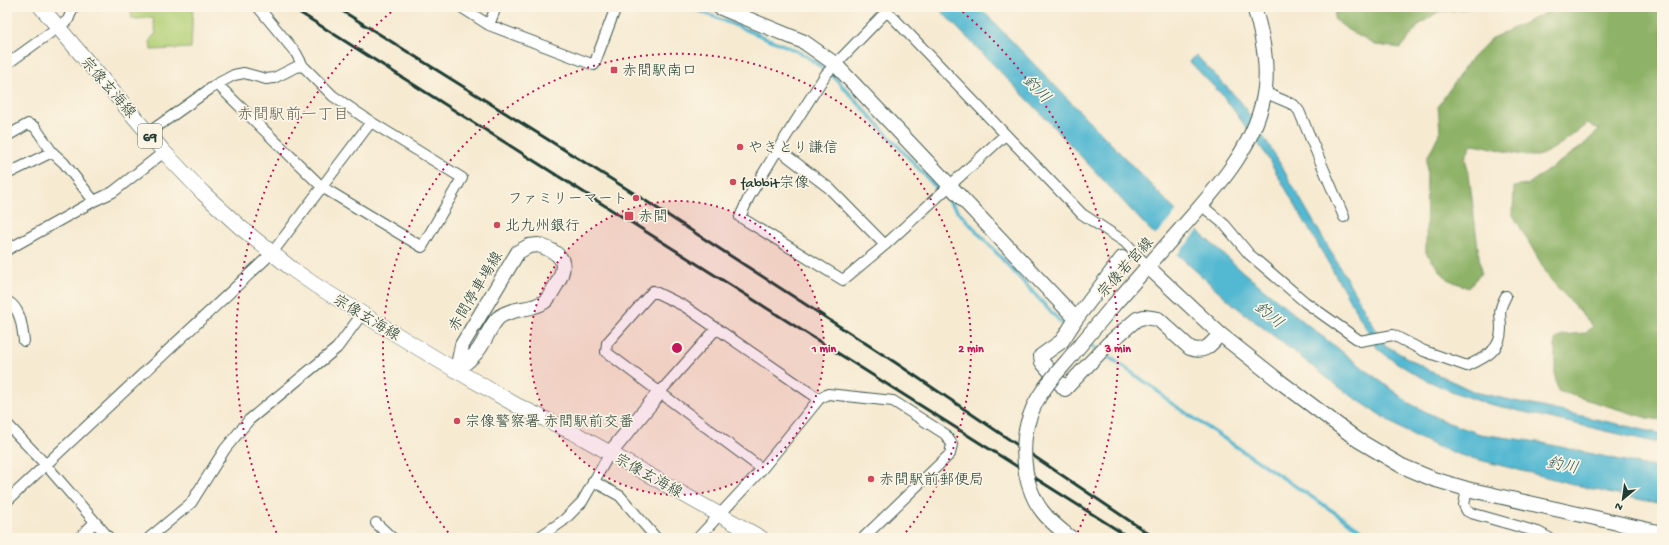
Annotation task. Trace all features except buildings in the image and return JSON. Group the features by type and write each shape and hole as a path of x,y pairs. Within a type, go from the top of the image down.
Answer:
{"main road":[{"name":"宗像玄海線","path":"41,7 164,152 204,193 240,228 315,285 516,405 576,434 762,538"}],"street":[{"path":"7,64 68,20 73,7"},
{"path":"217,84 322,187 422,247 462,178 371,122 333,96 303,66 296,52 258,7"},
{"path":"461,7 490,25 594,65 616,7"},
{"path":"490,25 496,7"},
{"path":"719,7 804,42 835,64 1076,320"},
{"name":"宗像若宮線","path":"1071,538 1055,525 1041,510 1028,481 1024,449 1030,414 1042,392 1112,307 1200,207 1241,152 1251,135 1258,120 1264,92 1265,61 1260,29 1254,7"},
{"path":"1005,135 885,245 843,280 740,217 749,197 826,74 885,9 1082,214 1125,242 1152,262 1220,334 1358,440 1402,466 1433,479 1467,489 1662,533"},
{"path":"148,133 217,84 234,75 244,73 266,79 274,78 296,67 303,66"},
{"path":"1264,92 1294,105 1299,111 1344,217"},
{"path":"7,501 272,253 371,122"},
{"path":"7,136 28,124 35,127 52,152 64,163 94,201"},
{"path":"778,149 829,188 885,245"},
{"path":"7,174 52,152"},
{"path":"7,250 94,201 113,192 164,152"},
{"path":"1200,207 1225,225 1249,254 1305,302 1360,341 1393,335 1424,351 1467,366 1484,358 1494,350 1501,330 1499,314 1500,307 1506,296"},
{"name":"赤間停車場線","path":"538,245 554,251 563,261 563,270 559,280 545,301 537,306 508,313 499,317 493,324 476,354 457,370 462,345 518,252 529,246 538,245"},
{"path":"1122,258 1062,341 1041,356 1042,362 1065,389 1108,344 1137,319 1144,317 1158,319 1195,350 1202,351 1208,348 1220,334"},
{"path":"762,469 606,352 607,343 654,291 684,306 819,400"},
{"path":"7,301 13,304 19,314 24,341"},
{"path":"149,538 191,503 225,449 249,420 337,348 362,314"},
{"path":"538,538 563,521 582,502 610,453 660,392 717,328"},
{"path":"698,538 762,469 819,400 828,394 893,401 945,434 952,444 950,454 863,538"},
{"path":"7,424 46,465 109,538"},
{"path":"593,482 620,496 656,538"},
{"path":"1467,489 1464,505 1467,511 1538,532 1549,538"},
{"path":"79,538 95,522"},
{"path":"376,523 392,538"}],"green space":[{"path":"131,7 193,7 191,48 151,50 150,40 156,33 153,18 132,19"},
{"path":"1336,7 1477,7 1438,12 1419,25 1401,48 1375,45 1348,30 1334,19"},
{"path":"1559,7 1662,7 1662,420 1647,418 1558,391 1555,377 1555,340 1562,335 1586,333 1593,326 1550,279 1513,215 1514,187 1527,185 1581,147 1599,130 1588,123 1556,147 1542,155 1536,156 1522,155 1472,144 1465,158 1469,174 1481,273 1468,288 1447,279 1426,253 1427,158 1440,132 1438,106 1470,60 1492,38"}],"water":[{"name":"釣川","path":"937,7 979,7 1176,211 1243,272 1319,334 1409,403 1446,422 1480,434 1538,442 1662,469 1662,504 1608,493 1460,455 1433,445 1403,430 1344,391 1234,305 1148,228 1034,106"},
{"path":"1196,55 1241,102 1272,150 1385,345 1430,371 1475,392 1662,434 1662,444 1474,400 1445,389 1417,375 1378,349 1265,153 1224,97 1190,62"}],"pier":[{"path":"1178,210 1199,230 1176,256 1155,236"}],"waterway":[{"path":"690,7 788,47 808,57 834,77 1066,328"},
{"path":"1086,342 1097,349"},
{"path":"1103,353 1154,388 1171,403 1373,538"}],"railway":[{"path":"291,7 1130,538"},
{"path":"336,7 635,194 896,363 1155,538"}],"place":[{"name":"赤間駅南口","path":"614,70"},
{"name":"やきとり謙信","path":"740,147"},
{"name":"fabbit宗像","path":"733,182"},
{"name":"ファミリーマート","path":"636,198"},
{"name":"赤間","path":"629,216"},
{"name":"北九州銀行","path":"497,225"},
{"name":"宗像警察署 赤間駅前交番","path":"457,421"},
{"name":"赤間駅前郵便局","path":"871,479"}],"district":[{"name":"赤間駅前一丁目","path":"293,113"}]}
